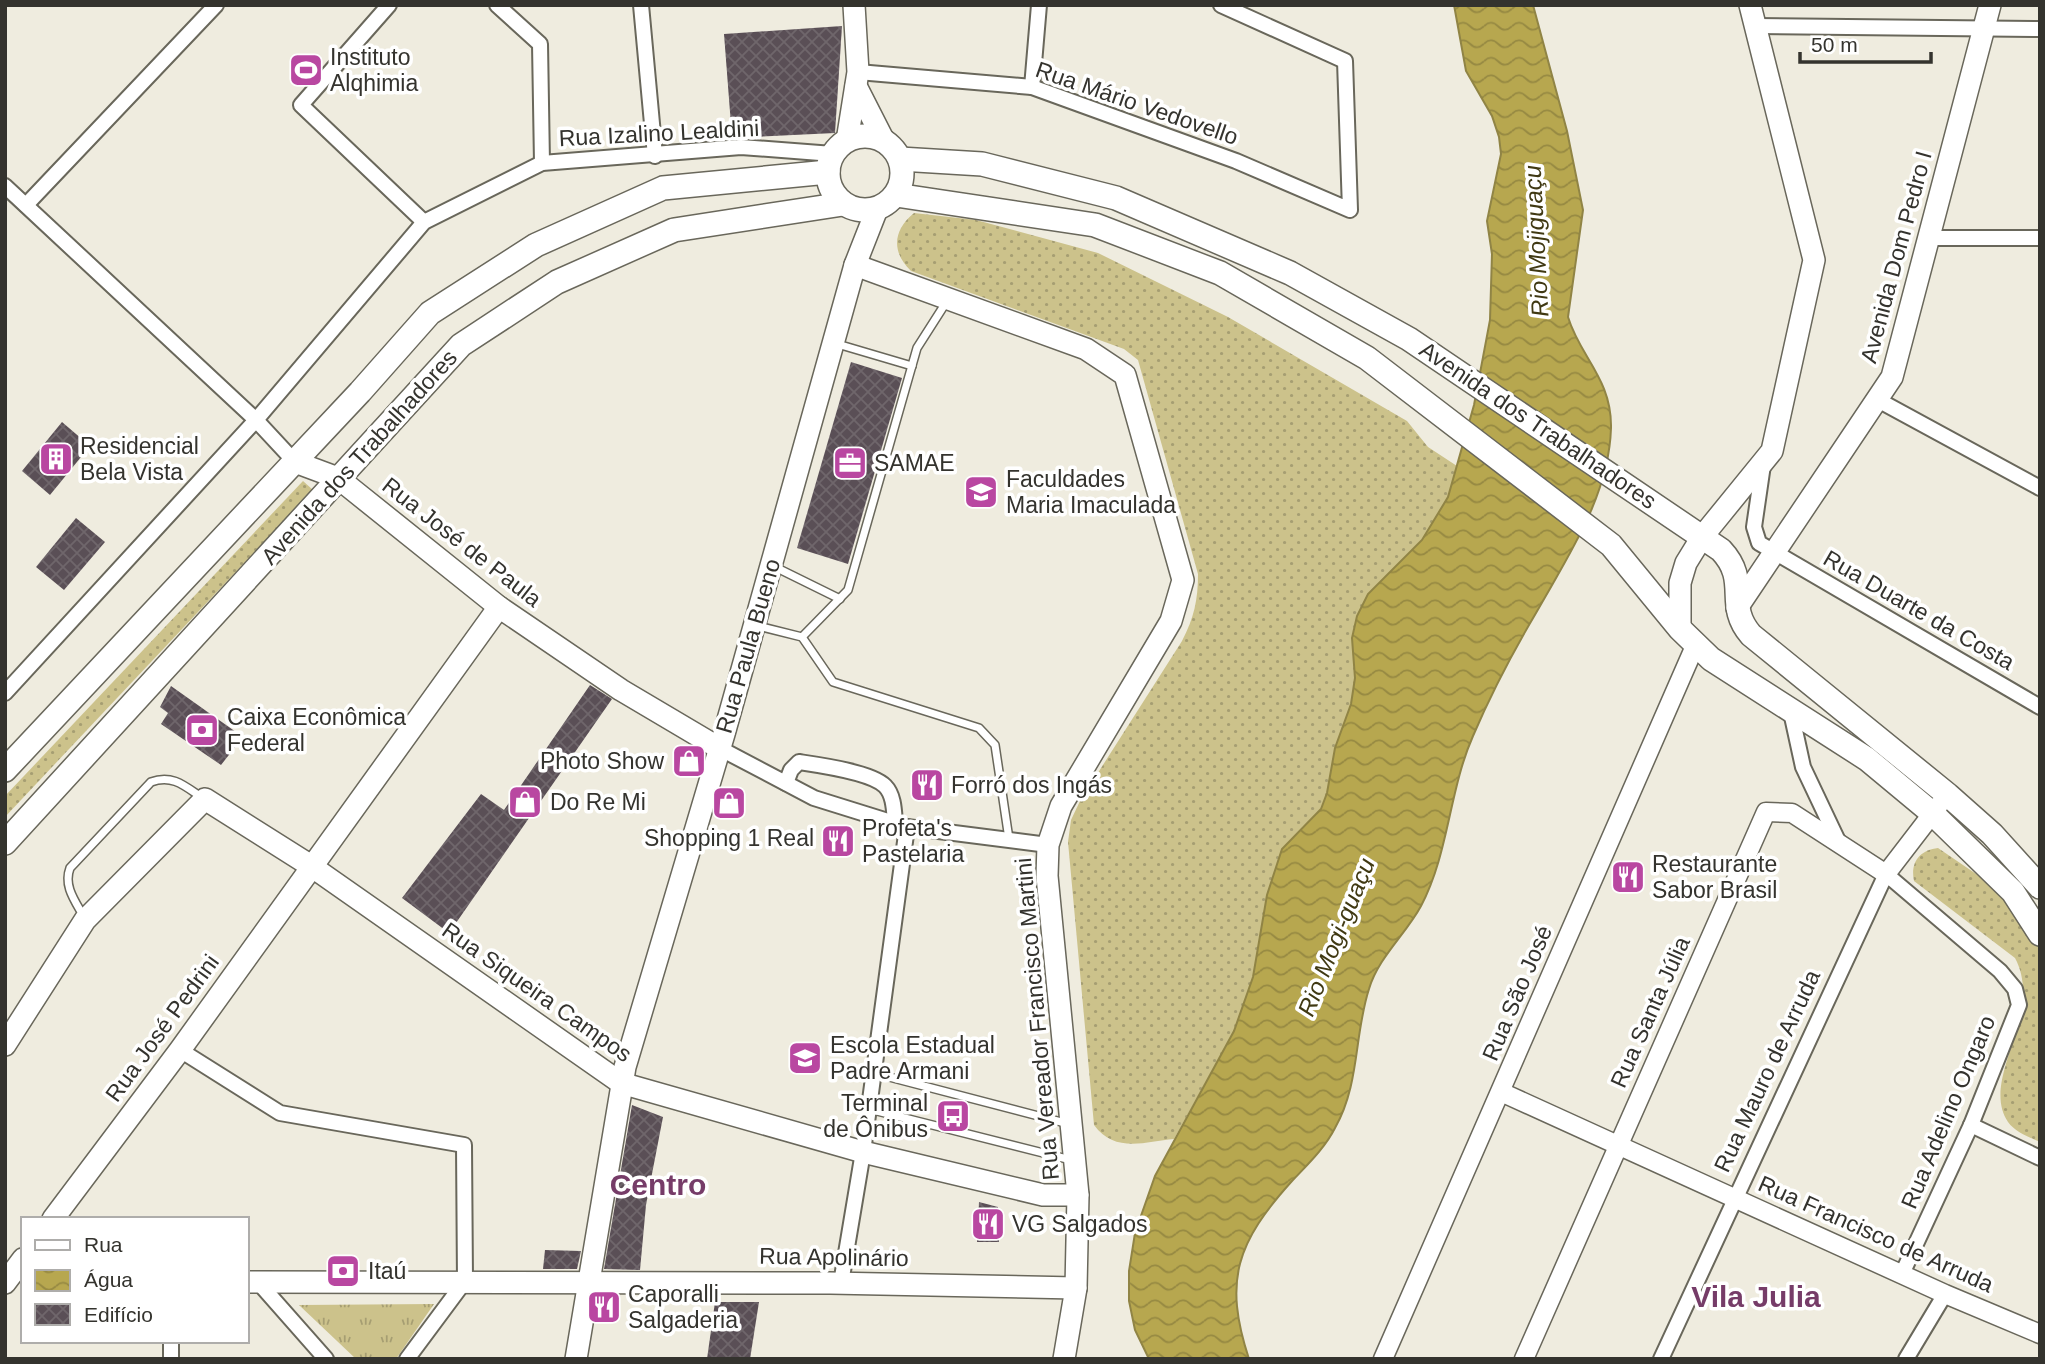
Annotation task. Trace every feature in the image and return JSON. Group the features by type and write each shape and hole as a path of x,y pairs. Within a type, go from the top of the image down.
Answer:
{"main road":[{"path":"854,5 857,79 829,185 843,204 853,209 877,209 896,195 903,172 900,159 884,141 857,79"},
{"path":"1687,638 1680,583 1686,563 1702,537 1772,451 1814,260 1750,5"},
{"name":"Avenida Dom Pedro I","path":"1737,608 1892,377 1990,5"},
{"path":"836,156 859,136 884,141"},
{"name":"Avenida dos Trabalhadores","path":"5,770 295,462 430,313 536,245 663,188 836,156"},
{"name":"Avenida dos Trabalhadores","path":"900,159 982,164 1116,198 1290,273 1409,339 1721,550 1737,571 1738,617 1751,635 1948,795 1992,834 2040,887"},
{"name":"Avenida dos Trabalhadores","path":"896,195 1095,225 1220,273 1367,358 1611,545 1687,638 1791,712 1867,759 1932,813 2013,892 2040,934"},
{"name":"Avenida dos Trabalhadores","path":"5,843 461,345 557,282 674,230 843,204"},
{"name":"Rua Paula Bueno","path":"576,1359 591,1282 621,1083 856,265 877,209"},
{"name":"Rua Vereador Francisco Martini","path":"856,265 1086,349 1125,376 1183,580 1171,621 1061,806 1048,845 1047,876 1078,1195 1076,1288 1064,1359"},
{"name":"Rua José de Paula","path":"295,462 338,478 499,607 621,690 719,748"},
{"name":"Rua José Pedrini","path":"55,1217 180,1050 499,607"},
{"path":"5,1045 85,920 205,799"},
{"name":"Rua Siqueira Campos","path":"205,799 311,866 621,1083 863,1152 1043,1195 1078,1195"},
{"path":"5,1283 21,1262"},
{"name":"Rua Apolinário","path":"252,1282 841,1283 1076,1288"}],"street":[{"path":"389,5 301,105 424,222"},
{"path":"498,5 540,44 542,163"},
{"path":"641,5 655,156"},
{"path":"1032,86 1039,5"},
{"name":"Rua Mário Vedovello","path":"857,79 1032,86 1236,161 1350,210 1345,61 1221,5"},
{"path":"26,205 209,7"},
{"path":"1755,26 2040,29"},
{"name":"Rua Izalino Lealdini","path":"5,693 256,420 424,222 542,163 741,147 836,156"},
{"name":"Rua José de Paula","path":"5,186 256,420 295,462"},
{"path":"1929,238 2040,238"},
{"path":"1878,400 2040,488"},
{"path":"1763,462 1754,527 1759,543 1775,553"},
{"name":"Rua Duarte da Costa","path":"1775,553 2040,707"},
{"name":"Rua São José","path":"1383,1359 1501,1092 1687,638"},
{"path":"1791,712 1803,767 1839,844"},
{"path":"719,748 814,797 901,825 1048,845"},
{"path":"786,783 791,770 799,762 857,774 884,785 901,825 863,1152 841,1283"},
{"name":"Rua Mauro de Arruda","path":"1661,1359 1886,874 1948,795"},
{"name":"Rua Santa Júlia","path":"1524,1359 1766,812 1792,813 1886,874"},
{"name":"Rua Adelino Ongaro","path":"1886,874 2000,971 2015,989 2019,1005 1971,1125 1902,1274"},
{"path":"180,1050 280,1113 464,1145 466,1281 407,1359"},
{"name":"Rua Francisco de Arruda","path":"1501,1092 1945,1294 2040,1334"},
{"path":"1971,1125 2040,1158"},
{"path":"252,1282 327,1359"},
{"path":"1906,1359 1945,1294"}],"lane":[{"path":"802,638 848,590 917,348 949,299"},
{"path":"834,343 912,366"},
{"path":"771,566 840,599"},
{"path":"754,625 802,638 833,682 979,728 995,746 1009,839"},
{"path":"85,920 69,889 66,877 70,868 151,782 162,778 176,780 205,799"},
{"path":"873,1073 1073,1125"},
{"path":"868,1109 1076,1161"}],"green space":[{"path":"914,213 976,220 1098,253 1228,317 1407,421 1428,447 1457,466 1448,497 1422,540 1368,594 1357,616 1352,638 1355,678 1351,704 1335,748 1327,793 1321,809 1282,850 1267,895 1253,977 1234,1031 1174,1139 1120,1143 1102,1134 1094,1125 1068,842 1071,820 1080,801 1182,641 1196,601 1198,574 1138,360 1124,349 911,271 900,256 897,241 902,227"},
{"path":"303,481 313,490 5,817 5,796"},
{"path":"1938,848 2010,897 2040,941 2040,1142 2011,1126 2001,1105 2005,1066 2022,1001 2022,979 2015,958 1914,881 1914,868 1918,858 1926,851"},
{"path":"434,1304 396,1359 356,1359 299,1305"}],"water":[{"path":"1454,5 1533,5 1567,131 1583,210 1568,317 1606,396 1611,428 1609,453 1603,478 1585,525 1511,658 1473,736 1430,886 1415,916 1385,956 1373,978 1364,1006 1353,1077 1343,1111 1326,1142 1273,1203 1247,1243 1240,1263 1237,1306 1249,1359 1149,1359 1135,1330 1129,1301 1129,1271 1135,1233 1155,1176 1234,1031 1253,977 1267,895 1282,849 1321,809 1327,793 1335,748 1351,704 1355,678 1352,638 1357,616 1368,594 1422,540 1448,497 1474,405 1490,320 1492,254 1487,221 1501,154 1492,116 1466,71"}],"building":[{"path":"842,26 835,133 732,138 724,34"},
{"name":"SAMAE","path":"851,362 902,378 848,564 797,548"},
{"name":"Residencial Bela Vista","path":"62,422 90,446 50,495 22,471"},
{"name":"Residencial Bela Vista","path":"76,518 105,542 64,590 36,567"},
{"name":"Do Re Mi","path":"590,685 612,699 449,933 402,898 481,794 504,810"},
{"name":"Caixa Econômica Federal","path":"171,686 243,737 221,765 161,724 168,713 160,707"},
{"path":"632,1105 663,1117 646,1205 640,1270 604,1269"},
{"name":"VG Salgados","path":"979,1202 998,1207 999,1242 977,1242"},
{"path":"545,1250 581,1251 577,1269 543,1269"},
{"path":"715,1302 759,1302 750,1359 707,1359"}],"place":[{"name":"Instituto Alqhimia","path":"306,70"},
{"name":"Residencial Bela Vista","path":"56,459"},
{"name":"SAMAE","path":"850,463"},
{"name":"Faculdades Maria Imaculada","path":"981,492"},
{"name":"Caixa Econômica Federal","path":"202,730"},
{"name":"Photo Show","path":"689,761"},
{"name":"Forró dos Ingás","path":"927,785"},
{"name":"Do Re Mi","path":"525,802"},
{"name":"Shopping 1 Real","path":"729,803"},
{"name":"Profeta's Pastelaria","path":"838,841"},
{"name":"Restaurante Sabor Brasil","path":"1628,877"},
{"name":"Escola Estadual Padre Armani","path":"805,1058"},
{"name":"Terminal de Ônibus","path":"953,1116"},
{"name":"VG Salgados","path":"988,1224"},
{"name":"Itaú","path":"343,1271"},
{"name":"Caporalli Salgaderia","path":"604,1307"}],"district":[{"name":"Centro","path":"658,1184"},
{"name":"Vila Julia","path":"1756,1296"}],"water label":[{"name":"Rio Mojiguaçu","path":"1536,241"},
{"name":"Rio Mogi-guaçu","path":"1336,937"}]}
